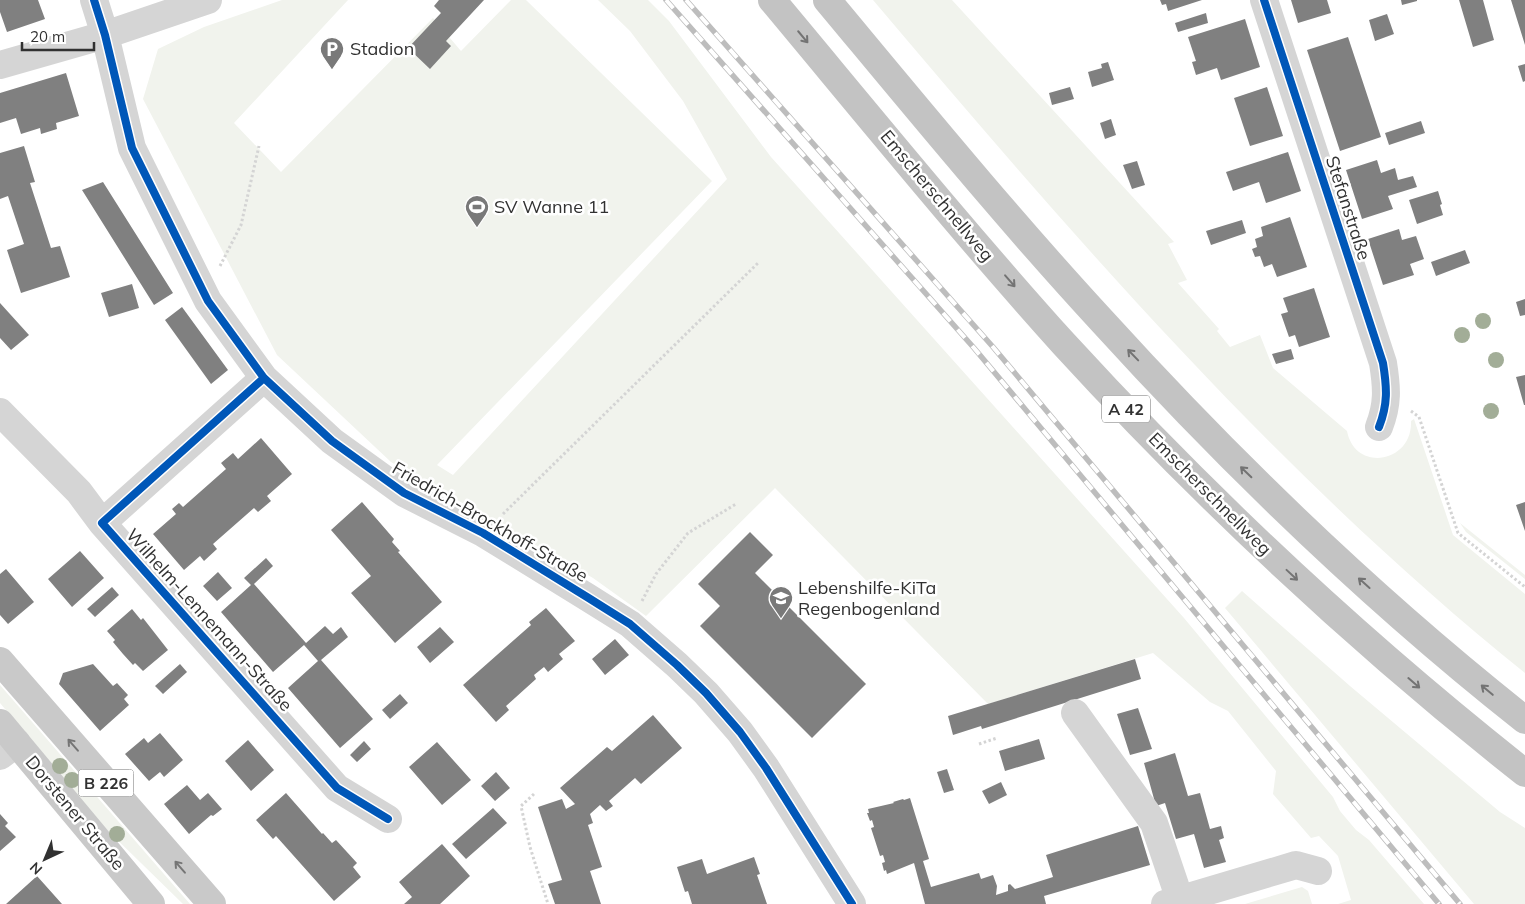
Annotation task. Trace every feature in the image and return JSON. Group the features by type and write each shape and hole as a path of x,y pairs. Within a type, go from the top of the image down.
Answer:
{"highway":[{"name":"Emscherschnellweg","path":"772,0 944,206 1064,344 1189,475 1331,610 1455,718 1525,773"},
{"name":"A 42","path":"826,0 978,181 1096,315 1228,454 1312,536 1422,635 1525,720"}],"main road":[{"name":"B 226","path":"0,661 212,904"},
{"name":"Dorstener Straße","path":"6,740 151,904"}],"street":[{"name":"Friedrich-Brockhoff-Straße","path":"94,0 106,35 132,148 208,301 264,378 332,441 404,494 483,533 630,624 706,693 740,732 766,768 852,904"},
{"path":"0,66 106,35 208,0"},
{"name":"Stefanstraße","path":"1264,0 1383,363 1387,384 1387,399 1385,413 1379,427"},
{"name":"Wilhelm-Lennemann-Straße","path":"102,523 264,378"},
{"name":"Wilhelm-Lennemann-Straße","path":"0,412 79,492 102,523 337,788 388,819"},
{"path":"1076,713 1154,823 1172,902 1296,865 1318,871"}],"path":[{"path":"208,301 214,276 241,225 259,146"},
{"path":"483,533 759,262"},
{"path":"1387,399 1419,416 1458,533 1525,587"},
{"path":"630,624 656,574 688,533 736,504"},
{"path":"980,744 997,738"},
{"path":"534,794 521,806 530,847 548,904"}],"shaded area":[{"path":"282,0 348,0 234,123 281,172 433,18 461,51 511,0 526,0 712,181 437,465 453,475 727,179 683,101 630,31 598,0 648,0 669,21 771,157 1184,618 1333,797 1340,811 1356,830 1369,840 1424,904 1338,904 1351,900 1338,856 1319,836 1311,838 1273,794 1276,771 1228,711 1210,702 1153,653 988,704 775,488 646,616 593,578 391,462 277,355 143,99 158,49 204,27"},
{"path":"873,0 952,0 1174,242 1168,244 1187,280 1178,283 1219,329 1217,331 1230,347 1260,335 1273,368 1347,431 1352,444 1361,453 1371,457 1383,458 1394,454 1403,446 1409,435 1411,421 1414,419 1453,535 1525,594 1525,673 1435,597 1348,518 1264,437 1103,266"},
{"path":"1460,523 1525,575 1525,579 1466,532"},
{"path":"1242,591 1350,686 1500,812 1525,828 1525,904 1474,904 1225,608"},
{"path":"0,685 190,904 183,904 100,823 0,703"},
{"path":"1302,887 1308,891 1312,904 1245,904"}],"building":[{"path":"0,0 38,0 45,19 7,32 0,12"},
{"path":"439,0 484,0 446,41 451,46 430,69 408,48 441,13 434,6"},
{"path":"1160,0 1202,0 1168,11 1166,4 1162,5"},
{"path":"1291,0 1327,0 1331,13 1298,23"},
{"path":"1401,0 1417,0 1417,1 1402,5"},
{"path":"1459,0 1483,0 1494,40 1473,47"},
{"path":"1511,0 1525,0 1525,45"},
{"path":"1206,13 1208,23 1178,32 1175,23"},
{"path":"1387,14 1394,34 1375,41 1369,20"},
{"path":"1245,19 1260,67 1221,80 1217,68 1196,75 1192,62 1196,61 1188,37"},
{"path":"1348,37 1381,137 1340,151 1307,50"},
{"path":"1108,62 1114,80 1092,87 1088,72 1102,68 1101,64"},
{"path":"1525,64 1525,81 1523,82 1518,66"},
{"path":"66,73 79,116 56,123 57,129 41,134 40,128 21,134 16,118 0,123 0,93"},
{"path":"1070,87 1074,99 1052,105 1049,93"},
{"path":"1267,87 1283,136 1250,146 1234,98"},
{"path":"1111,119 1116,135 1105,139 1100,123"},
{"path":"1421,121 1425,133 1389,145 1385,133"},
{"path":"24,146 35,182 30,183 51,248 60,246 70,277 21,293 7,250 24,244 8,196 0,199 0,153"},
{"path":"1288,152 1301,191 1266,203 1259,182 1233,191 1226,172"},
{"path":"1377,160 1381,173 1395,168 1398,180 1413,176 1417,187 1388,196 1393,209 1362,219 1346,170"},
{"path":"1137,161 1145,185 1132,189 1123,165"},
{"path":"103,182 173,293 154,305 82,190"},
{"path":"1438,191 1443,215 1417,224 1409,200"},
{"path":"1290,217 1307,267 1277,277 1272,264 1264,267 1260,256 1255,257 1252,249 1257,247 1255,239 1263,236 1261,227"},
{"path":"1242,220 1246,233 1211,245 1206,231"},
{"path":"1399,229 1402,240 1416,236 1424,259 1410,264 1414,275 1383,285 1368,239"},
{"path":"1465,250 1470,263 1436,276 1431,262"},
{"path":"132,284 139,308 109,317 101,293"},
{"path":"1314,288 1330,337 1299,347 1295,335 1289,337 1281,314 1288,312 1283,298"},
{"path":"1525,299 1525,315 1520,316 1516,302"},
{"path":"0,303 29,335 11,350 0,338"},
{"path":"182,307 228,370 211,384 165,320"},
{"path":"1291,349 1294,359 1276,364 1272,354"},
{"path":"1525,375 1525,405 1524,405 1516,377"},
{"path":"261,438 292,474 267,496 271,501 258,512 254,508 213,544 217,549 204,561 200,556 184,570 153,534 176,514 172,509 179,503 183,507 226,469 221,463 233,453 238,459"},
{"path":"362,502 394,539 392,542 400,551 398,552 442,602 395,643 351,593 371,576 331,530"},
{"path":"1525,502 1525,531 1516,505"},
{"path":"750,532 773,555 755,573 866,684 812,738 700,626 720,606 698,584"},
{"path":"80,551 104,578 72,607 48,579"},
{"path":"266,558 273,566 254,584 306,643 325,626 333,634 341,627 348,637 321,660 373,719 340,748 288,688 318,661 304,645 273,672 221,612 251,585 244,578"},
{"path":"6,569 34,602 8,624 0,615 0,574"},
{"path":"218,572 232,588 217,601 203,586"},
{"path":"112,587 119,595 95,617 87,609"},
{"path":"546,608 575,641 559,654 563,659 548,672 544,667 534,675 536,679 506,706 509,710 496,722 463,685 531,625 529,622"},
{"path":"132,609 141,620 143,618 168,650 143,671 135,663 133,665 123,654 107,631"},
{"path":"440,627 454,642 430,663 417,647"},
{"path":"615,639 629,655 605,675 592,659"},
{"path":"1135,659 1141,679 982,729 981,726 953,735 948,716"},
{"path":"93,664 113,686 117,683 128,695 124,699 129,705 100,731 59,684 63,673"},
{"path":"180,664 187,672 163,694 155,686"},
{"path":"400,694 408,703 390,719 382,710"},
{"path":"1138,708 1152,749 1130,755 1117,714"},
{"path":"653,715 682,748 641,784 635,778 609,801 613,806 606,811 600,805 590,814 593,823 588,825 602,867 590,871 601,904 555,904 548,884 562,880 538,807 562,799 566,809 575,804 560,788 607,747 612,751"},
{"path":"160,733 183,760 164,777 160,772 149,781 125,754 144,738 148,743"},
{"path":"1039,739 1045,759 1005,771 999,751"},
{"path":"248,740 274,770 251,791 225,761"},
{"path":"364,741 371,749 357,762 350,755"},
{"path":"437,742 471,780 442,805 409,767"},
{"path":"1175,753 1188,796 1200,793 1210,829 1221,826 1224,838 1219,840 1226,862 1204,868 1194,834 1176,839 1165,803 1156,806 1144,763"},
{"path":"947,769 954,790 944,793 937,772"},
{"path":"496,772 510,788 495,801 481,786"},
{"path":"1001,782 1007,795 989,804 982,791"},
{"path":"187,785 200,800 208,793 222,809 213,816 211,815 189,834 164,804"},
{"path":"286,793 322,834 332,843 336,840 357,863 353,867 361,877 334,901 276,836 273,839 256,820"},
{"path":"910,798 929,859 923,861 931,887 979,873 981,879 993,875 997,886 996,895 1008,891 1008,885 1010,884 1015,889 1053,877 1046,855 1138,826 1150,865 1044,896 1046,904 925,904 914,863 887,874 886,870 884,871 882,863 885,862 883,855 880,856 871,828 874,827 872,820 870,821 867,813 869,813 868,809"},
{"path":"493,808 507,823 466,859 452,844"},
{"path":"0,814 8,823 5,826 16,837 0,851"},
{"path":"442,844 470,876 440,904 404,904 412,897 399,882"},
{"path":"754,857 760,874 757,875 767,904 692,904 688,891 685,892 677,867 702,859 707,874"},
{"path":"37,876 62,904 6,904"}],"railway":[{"path":"666,0 974,348 1439,904"},
{"path":"686,0 993,347 1460,904"}],"cycle path":[{"path":"94,0 105,35 132,148 208,301 264,378 332,441 404,493 483,533 630,624 677,665 706,693 740,732 766,768 852,904"},
{"path":"1264,0 1383,363 1386,396 1379,427"},
{"path":"264,378 102,523 337,788 388,819"}],"place":[{"name":"Stadion","path":"332,70"},
{"name":"SV Wanne 11","path":"477,228"},
{"name":"Lebenshilfe-KiTa Regenbogenland","path":"781,619"}]}
